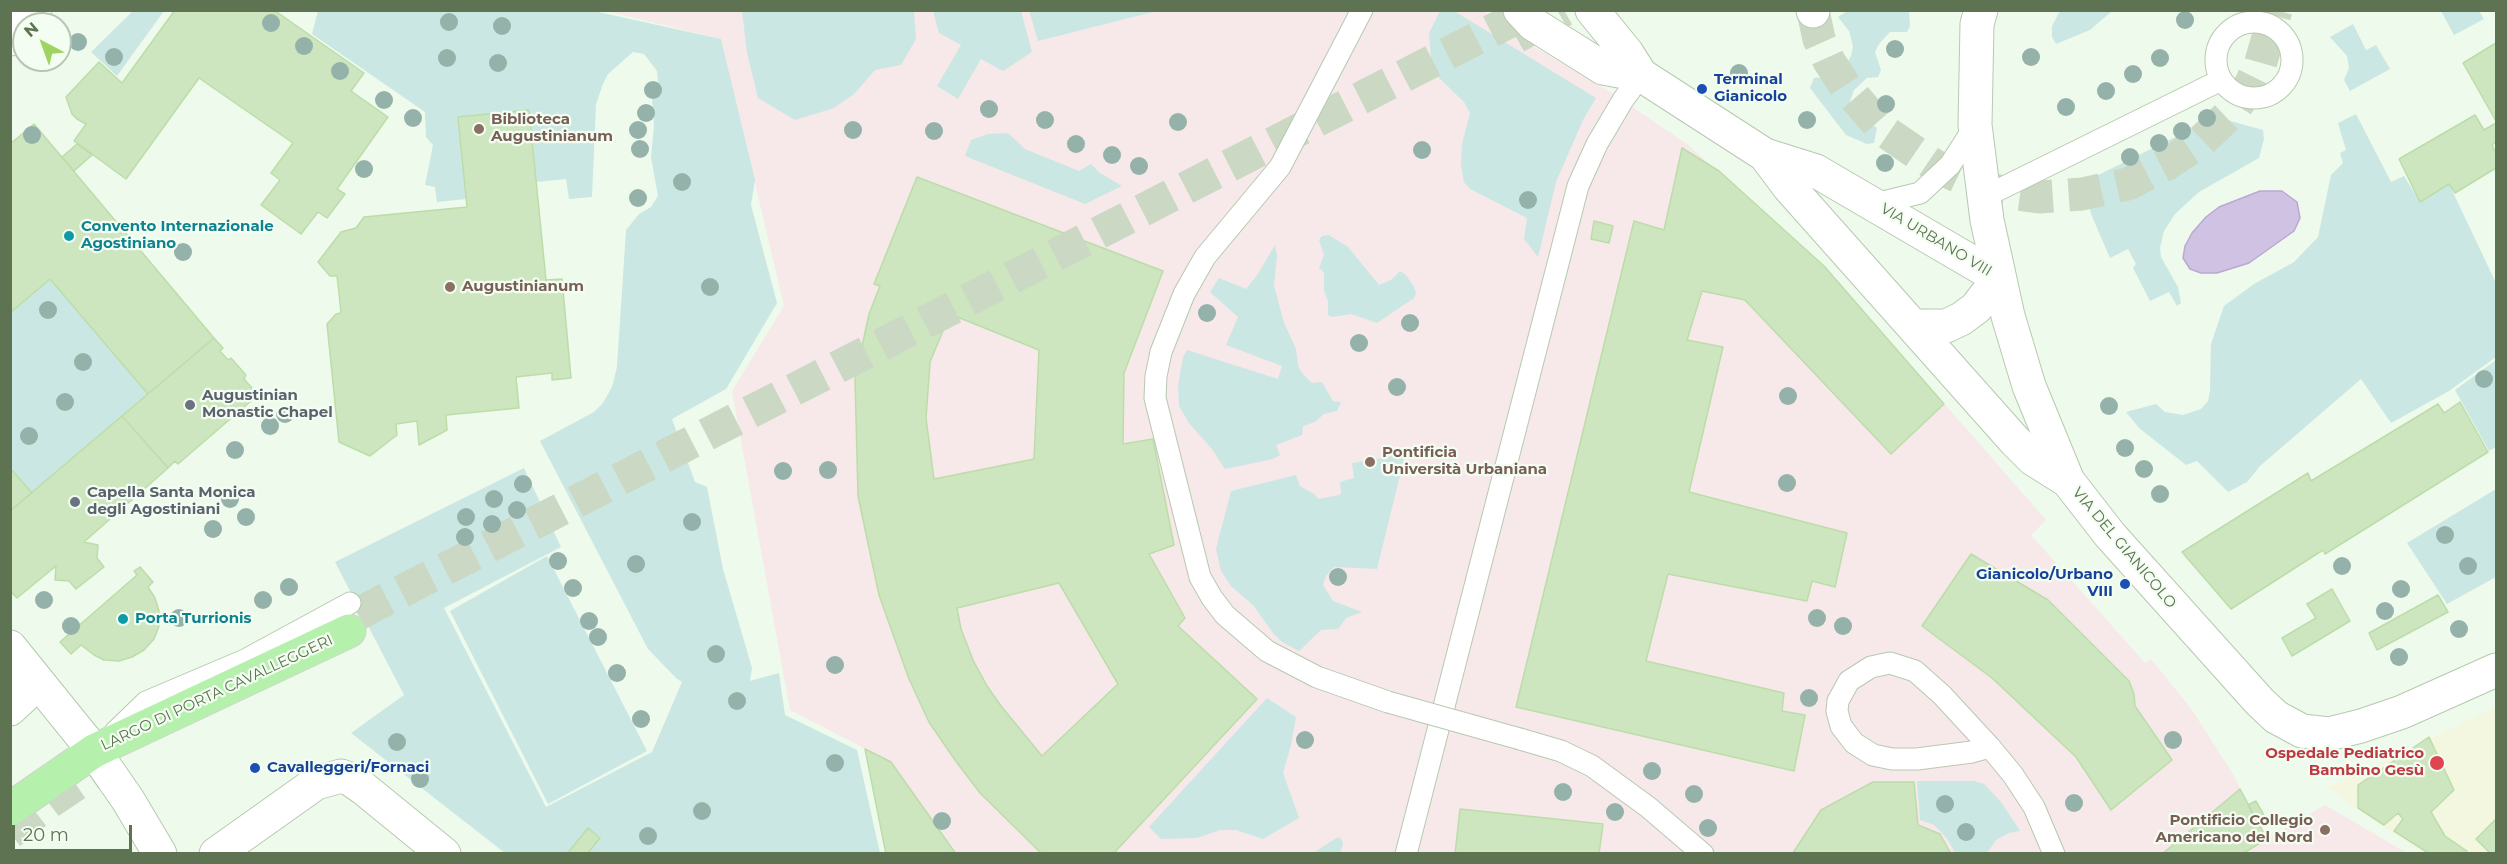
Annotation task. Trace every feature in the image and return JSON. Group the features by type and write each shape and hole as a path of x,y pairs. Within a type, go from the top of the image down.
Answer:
{"main road":[{"name":"LARGO DI PORTA CAVALLEGGERI","path":"10,808 94,751 349,617"}],"street":[{"path":"10,39 35,10"},
{"name":"VIA URBANO VIII","path":"1520,10 1533,24 1603,68 1641,75 1766,155 1816,171 1999,278 1976,308 1961,319 1946,326 1913,326"},
{"name":"VIA URBANO VIII","path":"1592,10 1627,53 1641,75"},
{"name":"VIA DEL GIANICOLO","path":"1976,15 1975,125 1984,197 1999,278 2029,386 2068,481 2110,535 2260,702 2276,717 2302,731 2329,734 2361,726 2402,712 2496,670"},
{"name":"VIA URBANO VIII","path":"1766,155 1789,187 2015,441 2033,459 2068,481"},
{"path":"17,665 94,751 128,800 160,854"},
{"path":"10,709 24,696 17,665"},
{"path":"216,854 316,783 341,776 363,788 444,854"}],"lane":[{"path":"1362,10 1280,166 1205,257 1184,294 1161,352 1156,376 1155,398 1200,577 1212,598 1226,615 1267,651 1317,677 1388,702 1561,751 1592,766 1648,807 1703,854"},
{"path":"1406,854 1578,186 1596,144 1623,99 1641,75"},
{"path":"1984,197 2221,80"},
{"name":"VIA URBANO VIII","path":"1875,204 1920,193 1950,165 1975,125"},
{"path":"1990,747 1972,753 1917,759 1892,759 1873,755 1854,743 1840,726 1838,701 1842,690 1861,672 1890,663 1915,670 1942,695 1990,747 2013,775 2034,807 2054,854"}],"shaded area":[{"path":"134,10 164,11 117,76 91,52"},
{"path":"589,10 721,39 755,180 751,205 777,303 726,389 672,419 695,482 707,487 723,569 752,668 750,681 779,673 785,715 857,750 880,853 505,853 351,733 404,695 335,562 524,468 561,547 444,608 546,807 652,752 682,682 648,649 540,441 594,412 603,403 612,387 617,367 626,230 639,214 651,207 658,196 651,157 654,126 652,100 659,90 657,71 644,54 633,52 608,74 596,104 592,197 569,199 566,179 536,182 529,111 459,118 466,199 437,202 435,187 425,185 433,145 426,137 425,112 312,34 318,11"},
{"path":"1029,10 1157,10 1157,11 1038,41"},
{"path":"1849,10 1909,11 1910,26 1907,32 1890,32 1875,52 1881,70 1878,77 1867,78 1854,90 1850,101 1853,109 1877,128 1874,143 1867,144 1846,135 1810,88 1814,78 1834,76 1844,68 1851,56 1853,46 1849,31 1838,17"},
{"path":"2060,10 2112,11 2090,30 2056,44 2052,37 2052,26"},
{"name":"Pontificia Università Urbaniana","path":"606,11 1484,11 1506,30 1610,92 1687,144 1824,266 2046,520 2031,535 2145,663 2151,659 2190,707 2231,771 2267,839 2325,805 2407,853 956,853 891,762 790,710 732,391 784,306 721,39"},
{"path":"742,11 914,11 916,39 901,65 875,70 854,94 834,108 795,120 758,98 747,53"},
{"path":"933,11 1021,11 1032,52 1003,71 981,59 958,99 937,86 961,45 939,33"},
{"path":"1440,11 1454,11 1596,98 1583,120 1556,182 1538,257 1524,239 1527,218 1470,189 1464,182 1461,165 1462,144 1470,113 1464,102 1432,71 1429,33"},
{"path":"2441,11 2479,11 2484,19 2454,35"},
{"path":"2353,24 2366,50 2376,45 2390,69 2350,91 2344,80 2349,68 2347,56 2330,37"},
{"path":"2356,114 2391,182 2404,176 2420,202 2449,184 2496,283 2496,357 2449,391 2391,423 2361,379 2260,466 2247,482 2228,492 2197,461 2186,465 2139,428 2126,412 2156,404 2165,412 2183,415 2201,409 2208,401 2211,344 2224,306 2254,284 2294,262 2318,237 2331,175 2343,163 2340,153 2346,150 2338,123"},
{"path":"2216,117 2263,130 2264,139 2259,158 2199,192 2175,214 2164,231 2160,248 2161,257 2178,287 2181,303 2177,306 2169,292 2150,301 2133,268 2136,264 2128,249 2110,258 2091,214 2084,182"},
{"path":"1008,133 1025,149 1079,171 1091,164 1100,173 1122,186 1085,204 965,156 971,140 988,134"},
{"path":"2260,191 2282,191 2297,202 2300,218 2294,231 2249,263 2217,273 2201,273 2190,269 2183,258 2185,246 2192,233 2206,217 2219,207"},
{"path":"1329,235 1348,247 1379,285 1391,280 1400,271 1406,275 1414,287 1416,293 1414,298 1377,323 1351,314 1332,317 1328,315 1324,272 1319,268 1324,255 1319,240 1322,236"},
{"path":"1275,245 1277,256 1274,285 1284,323 1296,349 1298,366 1312,383 1322,382 1333,401 1341,402 1337,411 1324,414 1315,422 1303,426 1302,435 1276,445 1280,455 1273,459 1225,469 1212,449 1189,423 1179,406 1178,386 1183,357 1187,350 1278,379 1282,366 1226,345 1238,317 1210,292 1219,278 1246,289"},
{"path":"50,279 148,394 32,493 11,468 10,313"},
{"path":"2496,360 2496,447 2489,451 2455,390"},
{"path":"1399,455 1404,459 1377,569 1334,567 1326,576 1323,585 1333,601 1362,612 1346,618 1338,629 1321,630 1299,651 1282,642 1253,605 1231,586 1221,571 1216,549 1231,491 1296,475 1300,486 1318,499 1339,495 1341,493 1340,482 1354,478 1352,463"},
{"path":"2496,489 2496,577 2447,604 2407,543"},
{"path":"547,556 647,751 548,804 450,611"},
{"path":"1267,698 1296,717 1283,773 1299,818 1263,839 1236,830 1220,830 1197,838 1161,839 1149,827"},
{"name":"Ospedale Pediatrico Bambino Gesù","path":"2496,707 2496,853 2422,853 2327,788"},
{"path":"1917,781 1975,781 1984,784 2001,802 2020,831 2009,833 1996,840 1987,853 1955,852 1946,837 1934,825 1920,820"},
{"path":"1338,837 1343,844 1340,853 1313,853"}],"building":[{"path":"175,10 274,10 364,73 351,91 388,117 337,189 345,194 327,218 318,212 301,234 261,205 280,180 271,173 293,143 199,78 126,179 74,141 86,124 72,114 66,97 99,62 122,83"},
{"path":"2496,43 2496,121 2463,63"},
{"name":"Augustinianum","path":"529,110 546,280 562,279 571,378 552,380 552,373 516,377 519,408 446,415 447,430 419,445 417,421 396,424 397,435 370,456 339,442 327,324 336,314 341,313 339,293 337,276 330,276 318,262 341,232 356,228 364,217 467,207 458,117"},
{"path":"2475,115 2484,130 2496,123 2496,142 2492,145 2496,153 2496,168 2455,193 2449,184 2420,202 2399,159"},
{"name":"Convento Internazionale Agostiniano","path":"34,124 214,338 148,394 50,279 10,313 10,144"},
{"path":"77,144 92,155 74,171 62,157"},
{"path":"1682,148 1719,171 1824,266 1944,404 1891,454 1745,300 1702,291 1687,340 1723,347 1689,492 1847,533 1835,587 1812,581 1807,601 1668,574 1646,661 1784,693 1782,711 1805,715 1794,771 1516,707 1634,221 1664,230"},
{"path":"917,177 1163,271 1124,373 1123,444 1153,439 1174,545 1149,554 1185,618 1178,626 1257,699 1113,854 1042,854 980,793 929,722 909,679 879,595 858,496 855,379 869,314 880,286 874,284","holes":["950,314 1039,350 1034,459 934,479 926,418 930,362","1059,583 1118,684 1042,756 987,686 973,660 961,629 957,608"]},
{"path":"1594,221 1613,226 1609,243 1591,239"},
{"name":"Augustinian Monastic Chapel","path":"214,338 223,348 220,351 228,360 231,358 246,375 244,379 258,395 178,464 175,461 168,468 122,416"},
{"path":"2460,402 2488,452 2325,554 2323,550 2231,609 2182,552 2308,473 2311,481 2438,404 2444,413"},
{"name":"Capella Santa Monica degli Agostiniani","path":"122,416 168,468 84,542 98,545 97,558 104,567 76,589 69,581 55,580 56,566 17,598 10,591 10,511"},
{"path":"10,468 32,493 10,511"},
{"path":"1971,554 2048,600 2129,681 2134,694 2135,706 2172,760 2111,810 2076,757 1992,678 1922,626"},
{"name":"Porta Turrionis","path":"140,567 153,582 148,587 159,611 159,626 154,639 144,650 119,661 104,660 81,645 71,654 60,642 137,575 134,571"},
{"path":"2332,589 2350,621 2292,656 2282,638 2316,618 2307,604"},
{"path":"2438,595 2448,612 2377,650 2369,633"},
{"path":"2429,737 2454,790 2431,812 2445,836 2467,851 2465,854 2430,854 2394,831 2403,819 2398,813 2384,825 2358,808 2358,785"},
{"path":"865,749 891,762 956,854 886,854"},
{"path":"1873,782 1914,782 1918,825 1940,834 1951,854 1793,853 1821,810"},
{"path":"2240,789 2267,839 2242,854 2162,854"},
{"path":"2256,801 2265,817 2257,822 2248,805"},
{"path":"1460,809 1603,824 1599,854 1455,854"},
{"path":"2496,819 2496,854 2491,854 2476,839"},
{"path":"588,828 600,838 587,854 567,854"}],"tunnel":[{"path":"315,638 373,606 1532,10"},
{"path":"1516,37 1564,10"},
{"path":"1813,11 1819,39 1829,61 1846,87 1883,130 1934,165 1969,182 2001,192 2039,197 2082,194 2128,184 2167,164 2199,143 2234,110 2250,85 2260,65 2276,10"},
{"path":"10,833 50,802 126,750"}],"place":[{"name":"Terminal Gianicolo","path":"1702,89"},
{"name":"Biblioteca Augustinianum","path":"479,129"},
{"name":"Convento Internazionale Agostiniano","path":"69,236"},
{"name":"Augustinianum","path":"450,287"},
{"name":"Augustinian Monastic Chapel","path":"190,405"},
{"name":"Pontificia Università Urbaniana","path":"1370,462"},
{"name":"Capella Santa Monica degli Agostiniani","path":"75,502"},
{"name":"Gianicolo/Urbano VIII","path":"2125,584"},
{"name":"Porta Turrionis","path":"123,619"},
{"name":"Ospedale Pediatrico Bambino Gesù","path":"2437,763"},
{"name":"Cavalleggeri/Fornaci","path":"255,768"},
{"name":"Pontificio Collegio Americano del Nord","path":"2325,830"}]}
